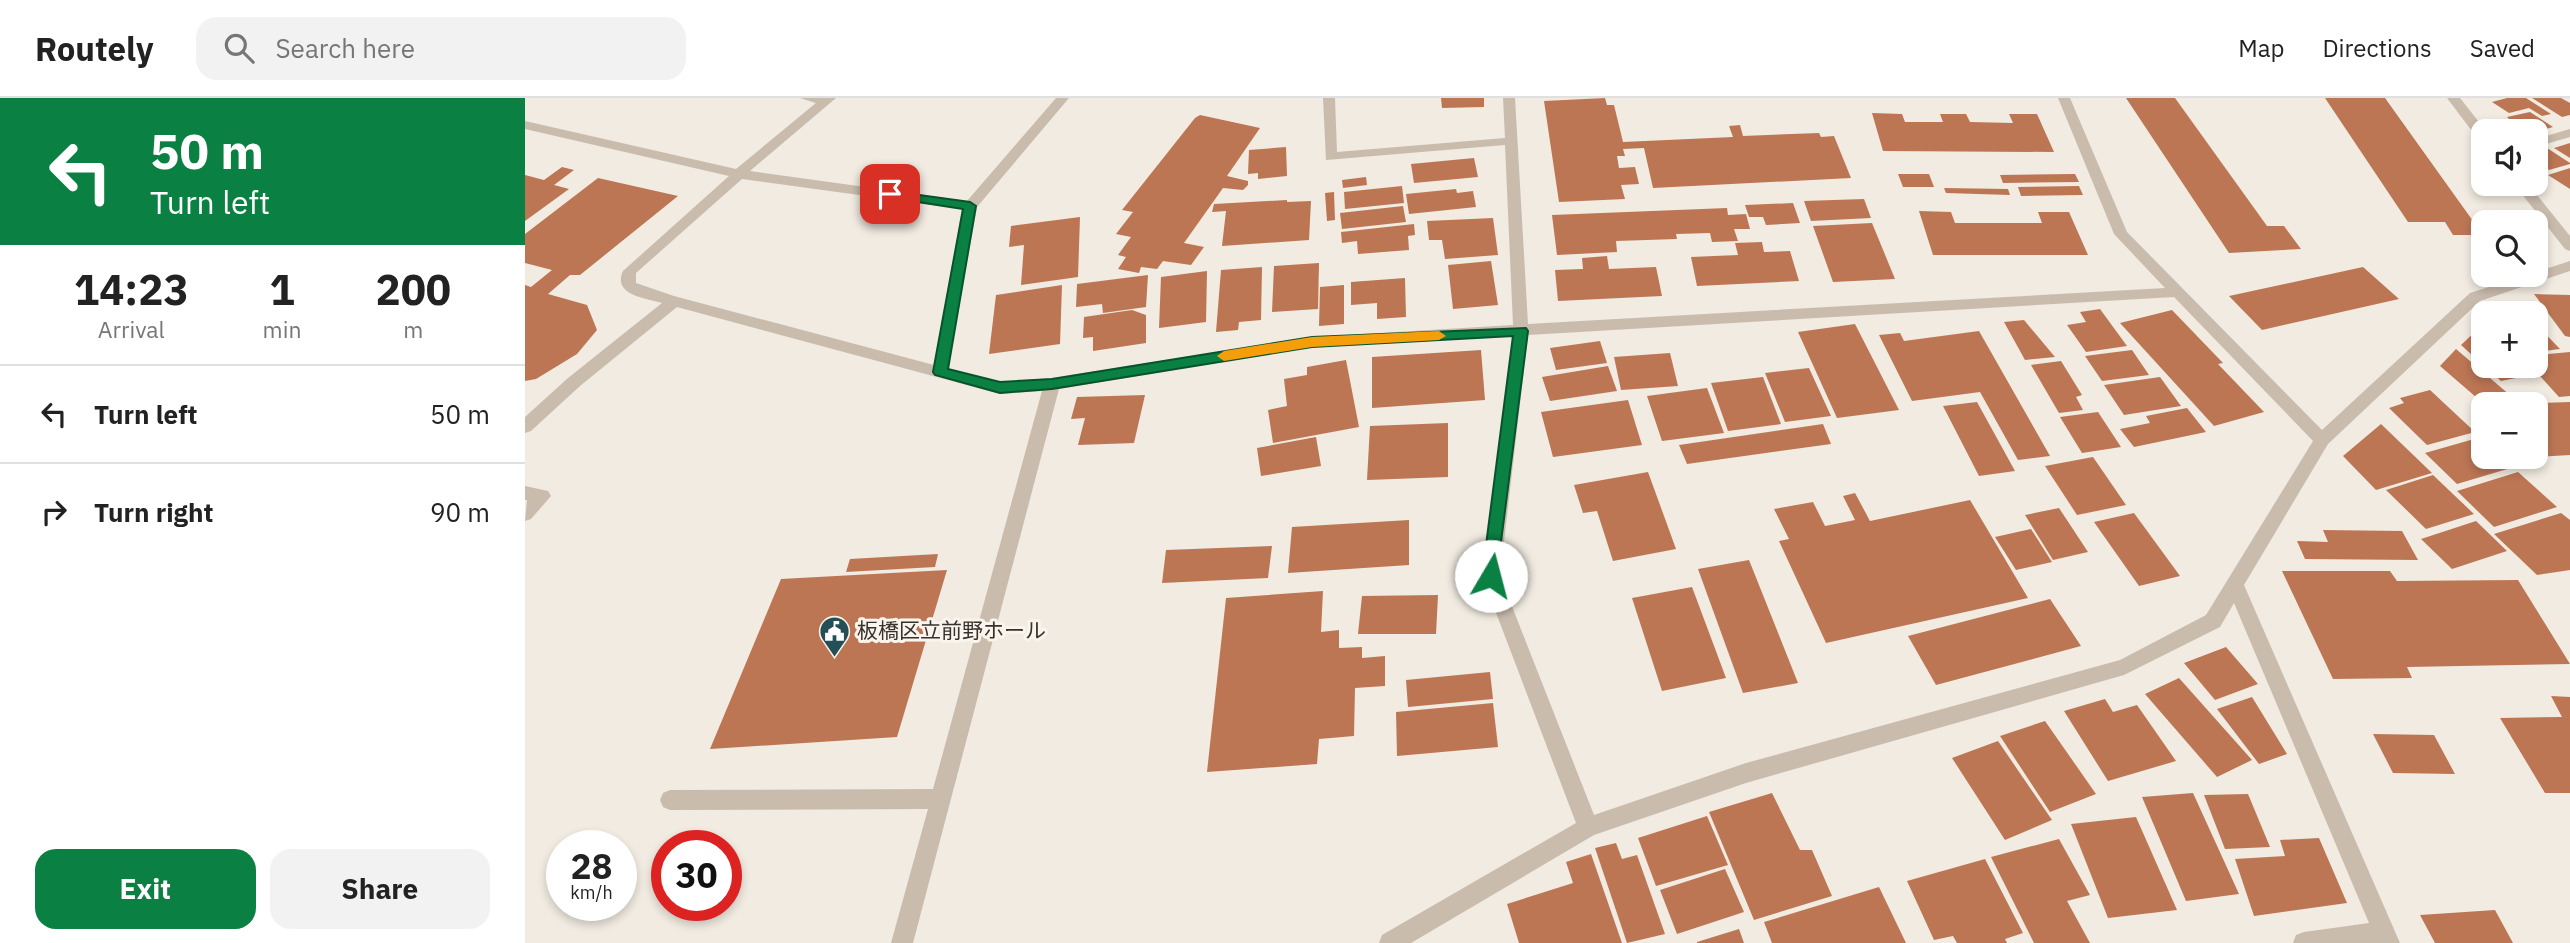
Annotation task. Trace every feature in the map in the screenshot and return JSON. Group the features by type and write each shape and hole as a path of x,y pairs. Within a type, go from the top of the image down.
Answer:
{"street":[{"path":"806,98 828,100"},
{"path":"940,372 970,206 1063,98"},
{"path":"1329,98 1331,157 1511,141"},
{"path":"1509,98 1521,331 1491,576 1588,827"},
{"path":"2064,98 2121,234 2322,440"},
{"path":"2453,98 2471,121"},
{"path":"828,100 739,174 630,271 627,278 629,285 635,290 674,301 1000,388 1052,384 1312,342 2178,292"},
{"path":"525,125 739,174 970,206"},
{"path":"2548,139 2570,133"},
{"path":"2530,196 2570,246"},
{"path":"1390,943 1588,827 1747,773 2124,667 2213,621 2322,440 2475,297 2570,266"},
{"path":"525,427 574,382 674,301"},
{"path":"902,943 1052,384"},
{"path":"525,493 543,496 525,514"},
{"path":"2235,585 2387,938 2304,943"},
{"path":"670,800 941,799"}],"building":[{"path":"1441,98 1484,98 1484,107 1442,108"},
{"path":"1605,98 1607,105 1614,105 1623,142 1733,137 1729,126 1740,125 1743,136 1819,133 1821,137 1834,136 1851,178 1653,188 1644,148 1623,149 1625,156 1617,156 1619,168 1635,167 1639,184 1621,185 1625,199 1559,202 1544,101"},
{"path":"2126,98 2175,98 2267,226 2284,226 2301,249 2229,253"},
{"path":"2325,98 2385,98 2471,218 2471,235 2453,235 2445,222 2408,222"},
{"path":"2507,98 2526,98 2551,114 2542,116 2529,108 2509,113 2492,102"},
{"path":"2532,98 2561,98 2570,103 2570,115 2562,117"},
{"path":"2530,112 2541,119 2509,119 2507,117"},
{"path":"1872,113 1902,114 1905,122 1943,122 1940,114 1966,114 1970,122 2013,123 2009,114 2037,114 2054,152 1883,151"},
{"path":"1200,115 1260,128 1227,176 1248,181 1248,185 1243,190 1223,188 1184,243 1204,247 1191,265 1163,261 1157,269 1141,267 1139,273 1118,269 1126,257 1118,255 1131,237 1116,234 1133,212 1122,210"},
{"path":"2570,143 2570,158 2554,148"},
{"path":"1286,147 1287,176 1258,179 1258,173 1248,174 1249,150"},
{"path":"2548,149 2570,163 2570,164 2549,170"},
{"path":"1474,158 1478,177 1414,183 1411,164"},
{"path":"562,167 574,170 554,185 569,189 525,221 525,175 544,180"},
{"path":"2570,168 2570,189 2548,175"},
{"path":"1898,174 1929,174 1934,187 1903,187"},
{"path":"2075,174 2079,182 2003,183 2000,175"},
{"path":"1366,177 1367,185 1343,188 1342,180"},
{"path":"598,178 678,196 580,275 570,275 548,294 587,305 597,330 577,354 536,379 525,381 525,285 531,287 552,270 525,263 525,234"},
{"path":"1402,186 1404,203 1345,209 1344,192"},
{"path":"2079,186 2083,195 2021,196 2018,187"},
{"path":"1944,188 2008,189 2010,195 1946,193"},
{"path":"1456,189 1457,193 1473,191 1476,207 1409,214 1406,194"},
{"path":"1334,192 1335,220 1327,221 1325,193"},
{"path":"1864,199 1871,218 1811,221 1804,201"},
{"path":"1311,201 1309,240 1222,246 1226,211 1212,212 1214,204"},
{"path":"1793,203 1800,223 1766,225 1763,217 1749,217 1745,205"},
{"path":"1403,206 1406,222 1342,229 1340,213"},
{"path":"1727,208 1728,215 1746,214 1750,229 1734,229 1738,241 1712,242 1710,233 1676,234 1677,239 1616,241 1617,252 1557,255 1552,215"},
{"path":"1919,211 1951,212 1955,223 2042,223 2038,212 2069,212 2088,255 1933,255"},
{"path":"1080,217 1078,277 1021,285 1024,245 1009,247 1011,226"},
{"path":"1493,218 1498,255 1445,259 1442,240 1429,240 1427,221"},
{"path":"1872,223 1895,279 1833,282 1813,226"},
{"path":"1414,224 1415,235 1408,236 1409,250 1358,254 1357,241 1342,243 1341,232"},
{"path":"1762,242 1764,252 1790,251 1799,281 1697,286 1691,257 1738,255 1735,243"},
{"path":"1607,256 1609,269 1656,267 1662,296 1558,301 1555,270 1583,269 1582,258"},
{"path":"1491,261 1498,305 1453,309 1448,265"},
{"path":"1319,263 1318,309 1272,312 1274,266"},
{"path":"1262,267 1261,320 1239,322 1238,330 1216,332 1221,270"},
{"path":"2363,267 2399,299 2262,330 2229,296"},
{"path":"1207,271 1206,322 1159,328 1161,277"},
{"path":"1148,275 1146,307 1103,313 1102,304 1076,307 1077,284"},
{"path":"1405,278 1406,317 1377,319 1377,303 1351,305 1351,282"},
{"path":"1062,285 1060,344 989,354 996,295"},
{"path":"1344,285 1344,324 1319,326 1320,287"},
{"path":"2534,294 2570,295 2570,337 2565,336 2548,313 2548,301 2539,301"},
{"path":"2100,309 2127,346 2086,352 2067,325 2086,322 2080,312"},
{"path":"1132,310 1146,315 1146,343 1093,351 1093,337 1083,338 1084,317"},
{"path":"2172,310 2223,363 2218,364 2264,412 2214,426 2120,323"},
{"path":"2024,320 2055,357 2025,360 2004,322"},
{"path":"1855,324 1899,410 1837,418 1798,332"},
{"path":"1979,331 2050,456 2018,460 1980,392 1912,401 1879,335 1900,333 1904,341"},
{"path":"2471,336 2471,354 2461,345"},
{"path":"2548,336 2560,349 2548,350"},
{"path":"1600,341 1607,363 1556,370 1550,348"},
{"path":"2456,349 2471,362 2471,378 2490,378 2506,392 2471,393 2440,366"},
{"path":"1481,350 1485,400 1372,408 1372,357"},
{"path":"2132,350 2149,375 2102,381 2085,356"},
{"path":"2570,352 2570,396 2559,397 2542,378 2548,378 2548,354"},
{"path":"1670,353 1678,386 1621,390 1614,357"},
{"path":"1346,360 1359,427 1273,443 1268,410 1287,406 1284,379 1307,375 1307,367"},
{"path":"2061,361 2082,395 2076,397 2083,410 2059,413 2031,365"},
{"path":"1608,366 1617,391 1550,401 1542,377"},
{"path":"1809,368 1831,416 1785,422 1765,373"},
{"path":"1763,377 1781,424 1728,431 1711,383"},
{"path":"2160,377 2181,406 2124,415 2104,385"},
{"path":"1707,388 1724,433 1662,441 1647,396"},
{"path":"2430,390 2471,428 2471,433 2427,445 2389,408 2404,403 2400,398"},
{"path":"1145,395 1134,443 1078,445 1085,418 1071,419 1077,397"},
{"path":"1628,400 1642,445 1553,457 1541,412"},
{"path":"1977,402 2015,471 1979,476 1943,406"},
{"path":"2570,402 2570,455 2548,456 2548,403"},
{"path":"2187,408 2206,432 2134,447 2120,429 2150,423 2146,416"},
{"path":"2098,412 2121,447 2082,453 2060,417"},
{"path":"1448,423 1448,477 1367,480 1370,426"},
{"path":"1823,424 1831,444 1687,464 1679,445"},
{"path":"2381,424 2432,473 2376,490 2343,456"},
{"path":"1316,437 1321,466 1261,476 1257,448"},
{"path":"2471,440 2471,469 2507,469 2457,484 2425,453"},
{"path":"2093,457 2126,505 2077,515 2045,466"},
{"path":"1648,472 1676,549 1613,561 1597,511 1583,513 1574,485"},
{"path":"2518,472 2557,507 2494,527 2457,491"},
{"path":"2433,475 2474,514 2426,529 2386,490"},
{"path":"1855,493 1870,521 1970,500 2028,598 1826,643 1779,541 1789,539 1774,509 1813,502 1825,526 1855,520 1843,496"},
{"path":"2059,508 2088,552 2053,560 2025,515"},
{"path":"2134,513 2180,576 2139,586 2094,522"},
{"path":"2561,513 2570,520 2570,570 2537,575 2494,534"},
{"path":"1409,520 1409,565 1288,573 1292,527"},
{"path":"2476,521 2507,551 2452,569 2421,539"},
{"path":"2031,529 2052,562 2016,570 1995,537"},
{"path":"2323,530 2402,531 2418,560 2305,559 2297,541 2328,542"},
{"path":"1272,546 1268,578 1162,583 1166,550"},
{"path":"938,554 935,567 846,572 850,559"},
{"path":"1749,560 1798,683 1743,693 1698,569"},
{"name":"板橋区立前野ホール","path":"947,570 897,737 710,749 781,579"},
{"path":"2282,571 2390,571 2397,581 2518,580 2570,664 2407,667 2412,678 2333,679"},
{"path":"1692,587 1726,678 1662,691 1632,598"},
{"path":"1323,591 1321,632 1339,630 1339,648 1362,647 1362,658 1385,656 1385,686 1355,688 1354,736 1319,739 1317,764 1207,772 1226,598"},
{"path":"1438,595 1436,634 1358,634 1362,596"},
{"path":"2050,599 2081,646 1936,685 1908,636"},
{"path":"2226,647 2258,684 2215,700 2184,663"},
{"path":"1490,672 1493,699 1408,707 1406,680"},
{"path":"2179,678 2252,760 2217,777 2145,694"},
{"path":"2551,696 2570,697 2570,793 2545,793 2500,718 2562,717"},
{"path":"2252,697 2287,754 2259,764 2217,709"},
{"path":"2105,699 2113,712 2137,705 2176,761 2108,781 2064,711"},
{"path":"1493,703 1498,747 1397,756 1396,712"},
{"path":"2045,721 2096,794 2050,812 2000,736"},
{"path":"2373,734 2434,735 2455,774 2393,773"},
{"path":"1998,741 2052,820 2005,840 1952,758"},
{"path":"1772,793 1800,850 1812,850 1832,896 1754,920 1709,812"},
{"path":"2193,793 2239,894 2186,901 2142,797"},
{"path":"2248,794 2270,847 2225,849 2204,795"},
{"path":"1707,816 1728,865 1656,886 1638,838"},
{"path":"2136,817 2177,910 2108,918 2071,824"},
{"path":"2319,838 2347,903 2254,916 2235,859 2285,856 2280,840"},
{"path":"2059,839 2090,895 2067,901 2090,943 2034,943 1991,857"},
{"path":"1616,843 1622,859 1637,855 1665,934 1627,943 1595,848"},
{"path":"1591,854 1622,943 1519,943 1507,904 1573,883 1566,862"},
{"path":"1985,859 2023,933 2005,939 2007,943 1957,943 1953,936 1934,940 1907,881"},
{"path":"1725,869 1744,912 1677,934 1660,890"},
{"path":"1879,887 1906,943 1772,943 1764,922"},
{"path":"2495,910 2513,943 2435,943 2420,915"},
{"path":"1739,929 1744,943 1697,943 1697,942"}],"slow traffic":[{"path":"1224,356 1312,342 1439,336"}],"place":[{"name":"板橋区立前野ホール","path":"834,658"}],"route":[{"path":"890,194 970,206 940,372 1000,388 1052,384 1312,342 1521,331 1491,576"}]}
